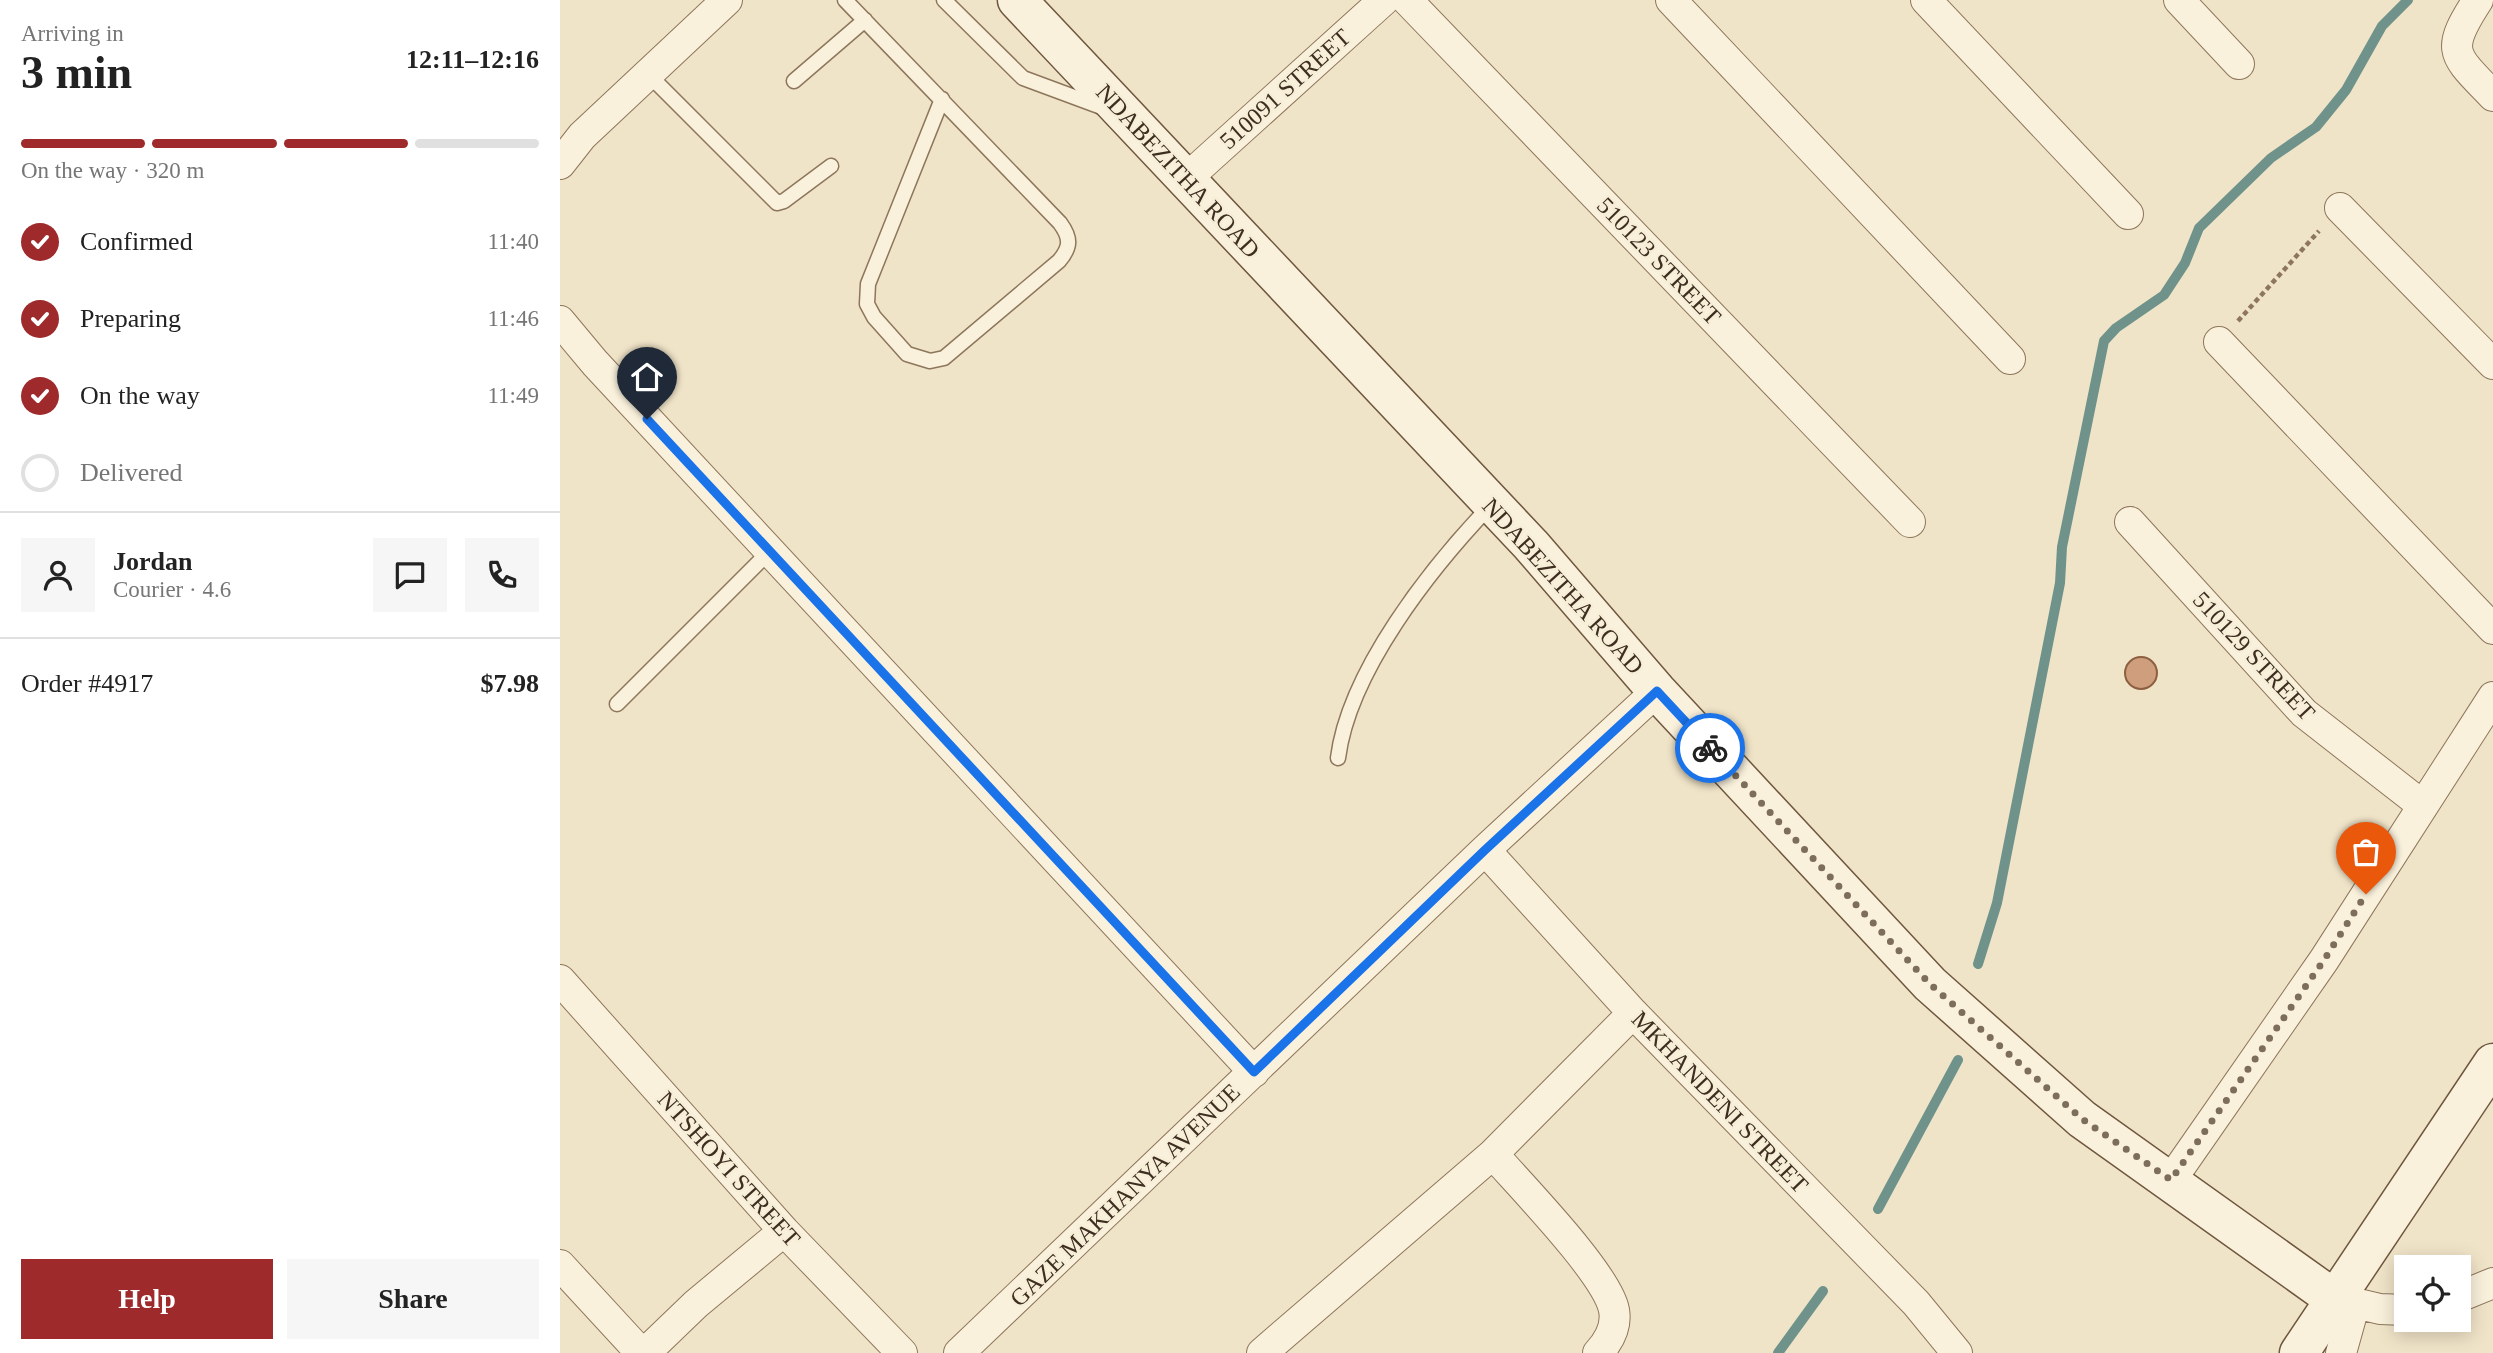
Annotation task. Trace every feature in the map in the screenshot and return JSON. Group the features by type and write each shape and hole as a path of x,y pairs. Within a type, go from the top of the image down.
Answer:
{"street":[{"path":"560,164 582,136 727,0"},
{"name":"NDABEZITHA ROAD","path":"1017,0 1531,545 1657,691 1930,984 2082,1119 2344,1301"},
{"name":"510091 STREET","path":"1186,179 1384,0"},
{"name":"510123 STREET","path":"1407,0 1910,522"},
{"path":"1671,0 2010,359"},
{"path":"1926,0 2128,214"},
{"path":"2179,0 2239,64"},
{"path":"2478,0 2459,29 2456,46 2462,64 2493,96"},
{"path":"2340,208 2493,364"},
{"path":"560,321 769,551 1254,1072"},
{"path":"2219,342 2493,629"},
{"name":"510129 STREET","path":"2130,522 2304,713 2422,805"},
{"name":"GAZE MAKHANYA AVENUE","path":"959,1353 1485,850 1657,691"},
{"path":"2171,1180 2324,960 2493,697"},
{"name":"MKHANDENI STREET","path":"1485,850 1633,1013 1916,1303 1956,1353"},
{"name":"NTSHOYI STREET","path":"560,981 784,1231 902,1353"},
{"path":"1262,1353 1493,1154 1633,1013"},
{"path":"2298,1353 2344,1301 2493,1065"},
{"path":"1493,1154 1604,1283 1615,1313 1610,1336 1598,1353"},
{"path":"560,1265 643,1353 696,1304 784,1231"},
{"path":"2471,1294 2493,1283"},
{"path":"2344,1301 2394,1310"},
{"path":"2341,1353 2344,1301"}],"lane":[{"path":"845,0 942,99 1060,223 1070,242 1068,250 944,358 930,361 907,354 874,317 867,304 868,284 942,99"},
{"path":"944,0 1023,78 1126,116"},
{"path":"794,81 865,20"},
{"path":"647,73 777,202 784,201 831,166"},
{"path":"1338,758 1345,718 1409,601 1449,549 1491,505"},
{"path":"617,704 769,551"}],"path":[{"path":"2219,342 2340,208"}],"building":[{"path":"2141,657 2152,662 2157,673 2152,684 2141,689 2130,684 2125,673 2130,662"}],"waterway":[{"path":"1978,964 1997,903 2060,583 2062,547 2104,341 2116,328 2164,295 2185,263 2199,228 2271,158 2316,127 2346,90 2382,26 2408,0"},
{"path":"1878,1209 1958,1060"},
{"path":"1778,1353 1823,1291"}],"way so far":[{"path":"1710,748 1930,984 2082,1119 2171,1180 2324,960 2366,894"}],"route":[{"path":"647,419 1254,1072 1485,850 1657,691 1710,748"}]}
